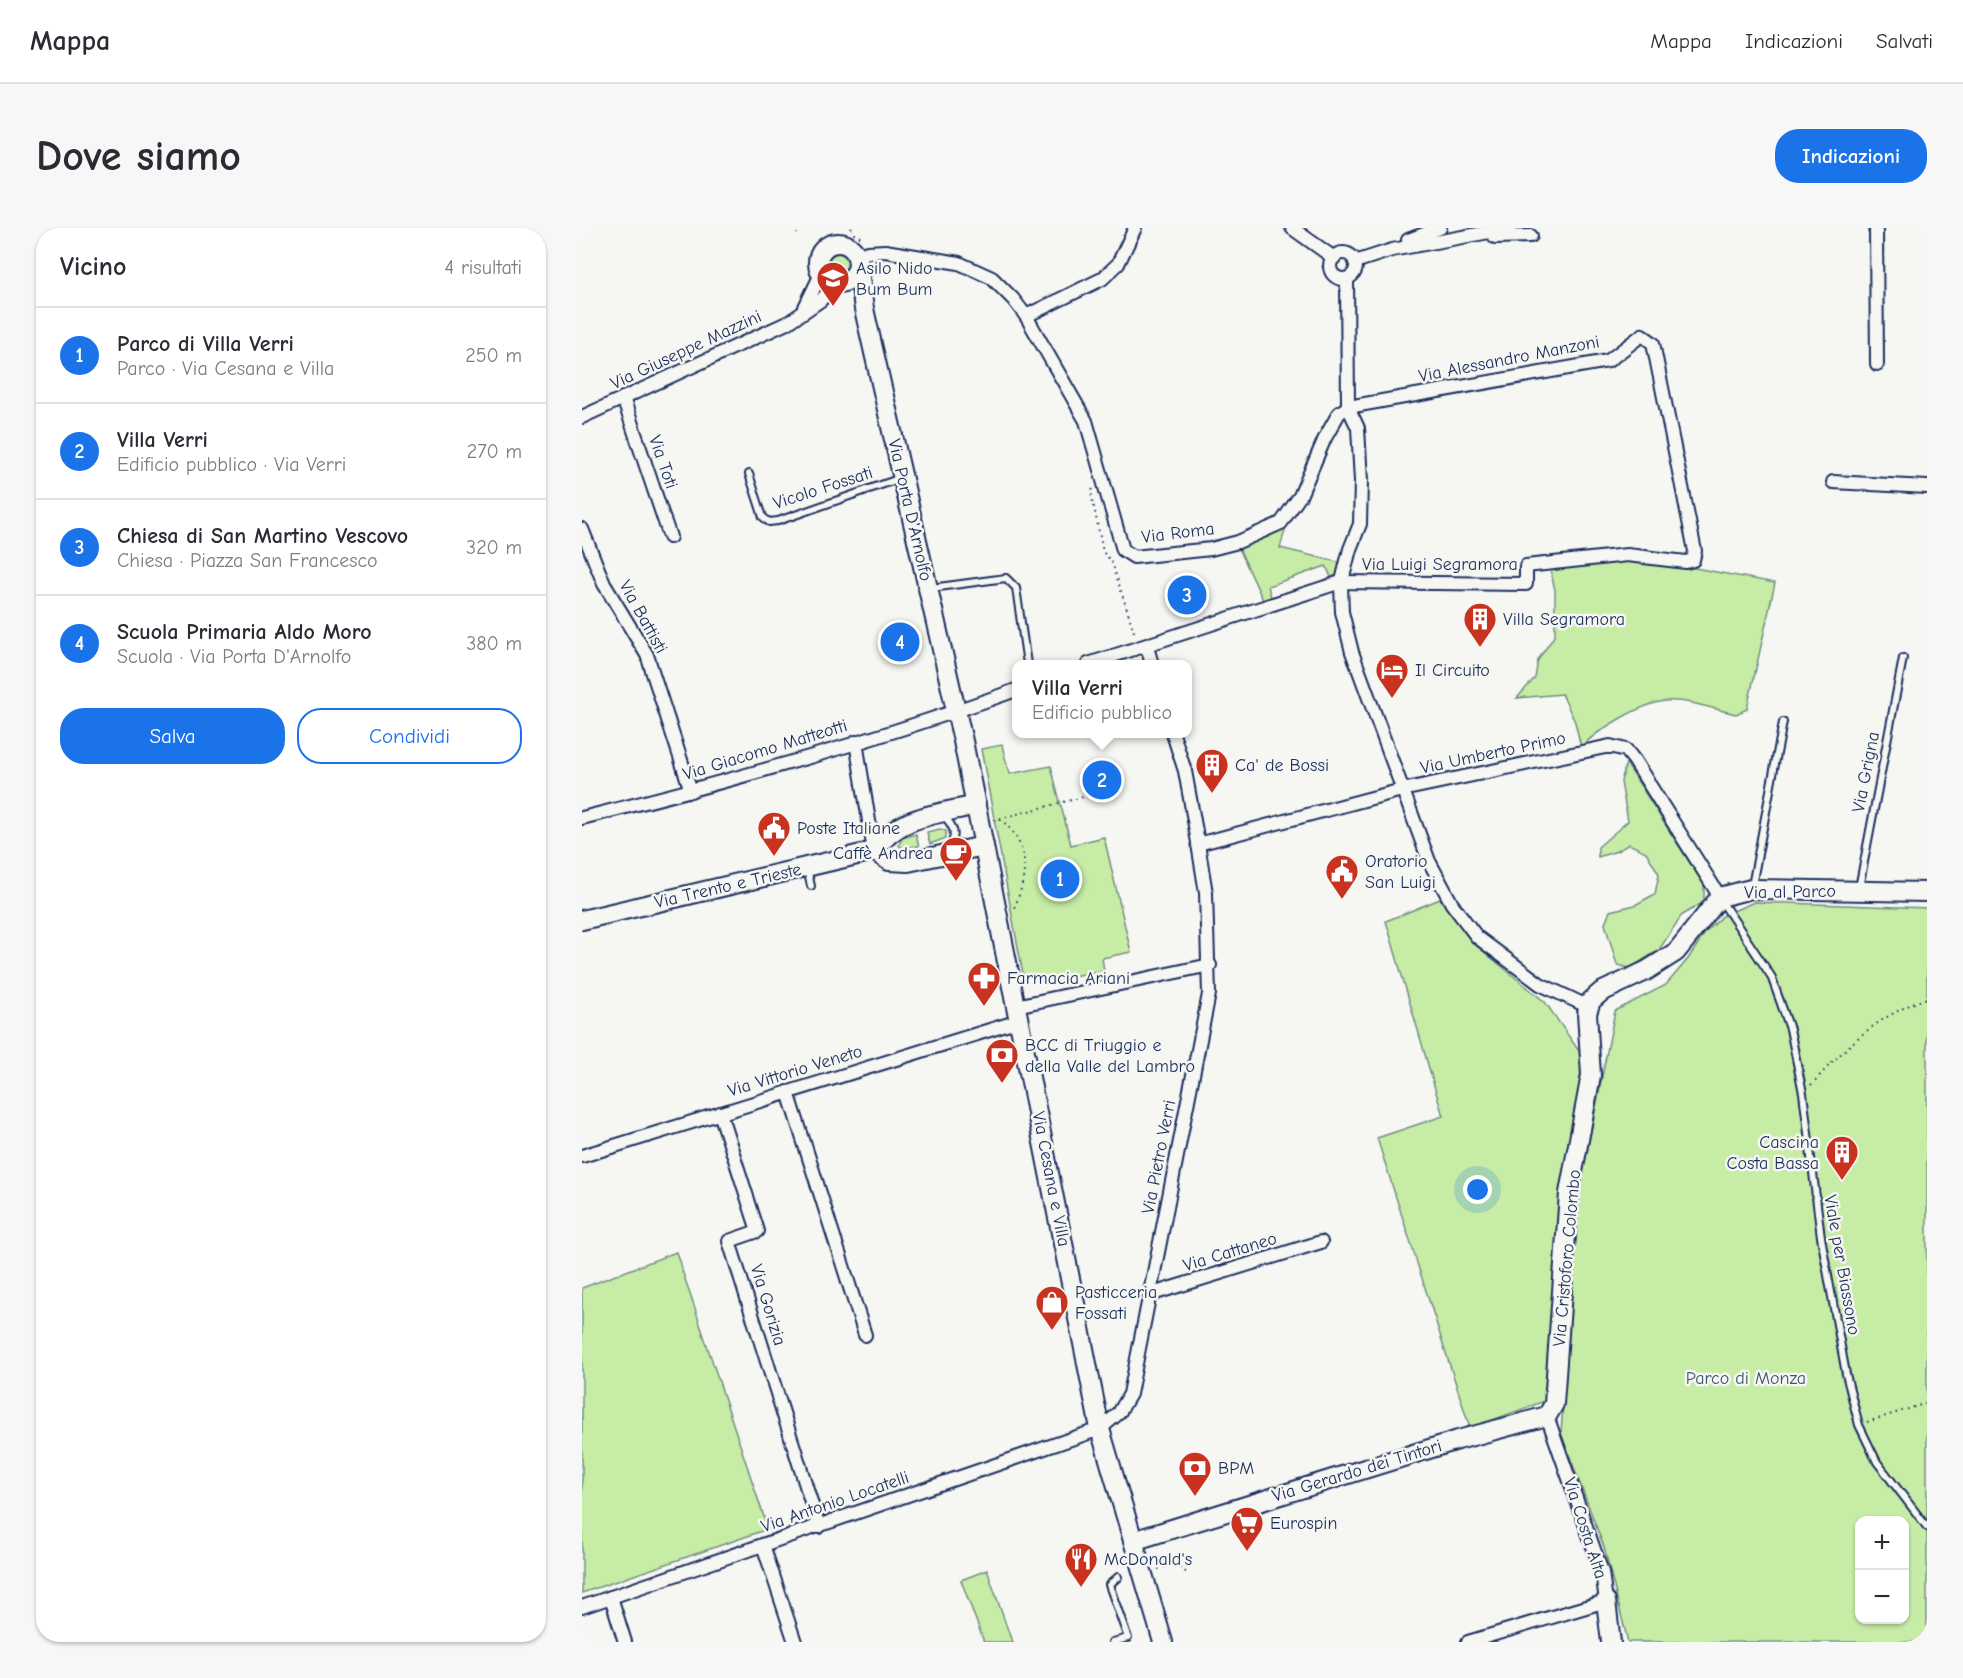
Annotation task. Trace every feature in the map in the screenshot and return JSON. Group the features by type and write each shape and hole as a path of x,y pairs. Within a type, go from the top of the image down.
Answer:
{"street":[{"path":"825,228 825,248"},
{"path":"857,256 868,252 885,251 969,266 992,278 1026,316 1102,279 1118,264 1135,228"},
{"path":"1292,228 1334,258"},
{"path":"1388,251 1399,244 1440,228"},
{"path":"1355,262 1388,251 1511,228"},
{"path":"1876,228 1876,364"},
{"path":"839,236 857,256 858,272 834,280 818,260 825,248 839,236"},
{"path":"1388,251 1408,251 1491,237 1531,236"},
{"path":"1334,258 1346,254 1355,262 1355,272 1342,282"},
{"name":"Via Porta D'Arnolfo","path":"857,256 864,309 957,712"},
{"path":"1334,258 1331,270 1342,282 1348,408 1358,428 1360,524 1341,582 1342,612 1352,652 1429,861 1452,904 1477,937 1540,984 1589,1007"},
{"name":"Via Porta D'Arnolfo","path":"834,280 864,309"},
{"name":"Via Giuseppe Mazzini","path":"582,417 789,322 834,280"},
{"name":"Via Giuseppe Mazzini","path":"802,310 821,300 834,280"},
{"name":"Via Roma","path":"1026,316 1086,421 1124,550 1134,557 1211,549 1238,542 1281,523 1292,510 1325,438 1340,413 1348,408"},
{"name":"Via Alessandro Manzoni","path":"1348,408 1608,361 1642,335 1653,343 1695,551"},
{"name":"Via Toti","path":"623,398 670,537"},
{"path":"1833,482 1927,487"},
{"name":"Via Battisti","path":"582,529 604,584 647,655 691,792"},
{"name":"Via Luigi Segramora","path":"1341,582 1526,584 1526,566 1627,555 1686,562 1696,556 1695,551"},
{"path":"1102,660 1341,582"},
{"path":"1147,647 1151,660"},
{"name":"Via Giacomo Matteotti","path":"582,818 691,792 957,712 1012,692"},
{"name":"Via Cesana e Villa","path":"957,712 1100,1429 1162,1642"},
{"name":"Via Pietro Verri","path":"1100,1429 1119,1413 1130,1394 1209,994 1210,964 1206,893 1185,771 1174,738"},
{"path":"856,742 874,851 889,861 908,862 984,846"},
{"name":"Via Umberto Primo","path":"1198,846 1402,790 1610,746 1626,750 1634,760 1720,897"},
{"path":"874,851 884,836 899,825 976,805"},
{"name":"Via Trento e Trieste","path":"582,920 874,851"},
{"name":"Via al Parco","path":"1589,1007 1601,992 1646,971 1676,952 1720,897 1751,889 1927,892"},
{"name":"Via Vittorio Veneto","path":"582,1156 788,1092 1018,1014 1210,964"},
{"name":"Via Cristoforo Colombo","path":"1547,1416 1554,1404 1569,1193 1591,1075 1589,1007"},
{"path":"788,1092 865,1335"},
{"name":"Via Gorizia","path":"720,1113 758,1231 729,1241 819,1527"},
{"name":"Via Cattaneo","path":"1149,1296 1321,1242"},
{"name":"Via Gerardo dei Tintori","path":"1133,1541 1458,1440 1547,1416"},
{"name":"Via Costa Alta","path":"1547,1416 1602,1572 1611,1642"},
{"name":"Via Antonio Locatelli","path":"582,1607 1100,1429"},
{"path":"763,1545 795,1642"},
{"path":"611,1597 625,1642"},
{"path":"1468,1642 1606,1601"}],"lane":[{"name":"Vicolo Fossati","path":"749,474 763,517 769,522 778,521 902,478"},
{"path":"927,589 1006,578 1016,588 1026,660"},
{"name":"Via Grigna","path":"1858,891 1903,658"},
{"path":"1751,889 1783,722"},
{"path":"942,813 952,824 955,832 947,854"},
{"path":"807,867 811,886"},
{"name":"Viale per Biassono","path":"1720,897 1771,976 1790,1029 1803,1093 1821,1237 1846,1374 1859,1425 1878,1462 1927,1527"},
{"path":"1112,1642 1128,1638 1109,1585 1118,1577"}],"path":[{"path":"794,228 797,234"},
{"path":"1322,266 1342,282"},
{"path":"980,824 1090,795"},
{"path":"999,916 1012,913 1024,883 1023,854 1016,832 1000,819"},
{"path":"1803,1093 1860,1034 1882,1018 1927,998"},
{"path":"1859,1425 1927,1403"},
{"path":"1156,1570 1176,1564 1187,1573"}],"green space":[{"path":"839,252 847,255 850,263 847,271 839,274 831,271 828,263 831,255"},
{"path":"1287,523 1280,548 1346,564 1344,573 1331,577 1326,566 1268,586 1271,597 1263,600 1238,546"},
{"path":"1626,549 1679,565 1775,583 1747,709 1736,714 1683,702 1657,703 1645,706 1621,718 1581,747 1575,722 1562,694 1517,698 1535,678 1538,660 1555,635 1555,590 1549,565 1578,554"},
{"path":"1002,745 1009,774 1051,766 1071,845 1104,837 1131,952 1102,958 1104,970 1047,981 1023,974 981,749"},
{"path":"1626,763 1704,885 1704,902 1681,916 1659,950 1630,968 1617,965 1605,924 1610,911 1635,905 1655,894 1659,874 1646,852 1629,844 1617,851 1598,857 1598,847 1628,821 1621,782"},
{"path":"940,829 946,831 946,838 930,844 927,832"},
{"path":"916,834 919,846 902,848 899,845 902,838"},
{"path":"1440,899 1471,941 1545,1002 1579,1051 1583,1072 1549,1394 1545,1401 1470,1428 1377,1138 1443,1116 1386,921"},
{"name":"Parco di Monza","path":"1754,902 1927,908 1927,1642 1628,1642 1604,1547 1561,1433 1577,1203 1615,1011 1666,985 1688,959 1705,933 1724,915"},
{"path":"676,1252 768,1529 582,1593 582,1288"},
{"path":"987,1570 1012,1642 984,1642 961,1580"}],"place":[{"name":"Asilo Nido Bum Bum","path":"833,307"},
{"name":"Chiesa di San Martino Vescovo","path":"1187,595"},
{"name":"Scuola Primaria Aldo Moro","path":"900,642"},
{"name":"Villa Segramora","path":"1480,648"},
{"name":"Il Circuito","path":"1392,699"},
{"name":"Villa Verri","path":"1102,780"},
{"name":"Ca' de Bossi","path":"1212,794"},
{"name":"Poste Italiane","path":"774,857"},
{"name":"Parco di Villa Verri","path":"1060,879"},
{"name":"Caffè Andrea","path":"956,882"},
{"name":"Oratorio San Luigi","path":"1342,900"},
{"name":"Farmacia Ariani","path":"984,1007"},
{"name":"BCC di Triuggio e della Valle del Lambro","path":"1002,1084"},
{"name":"Cascina Costa Bassa","path":"1842,1181"},
{"name":"Pasticceria Fossati","path":"1052,1331"},
{"name":"BPM","path":"1195,1497"},
{"name":"Eurospin","path":"1247,1552"},
{"name":"McDonald's","path":"1081,1588"}]}
